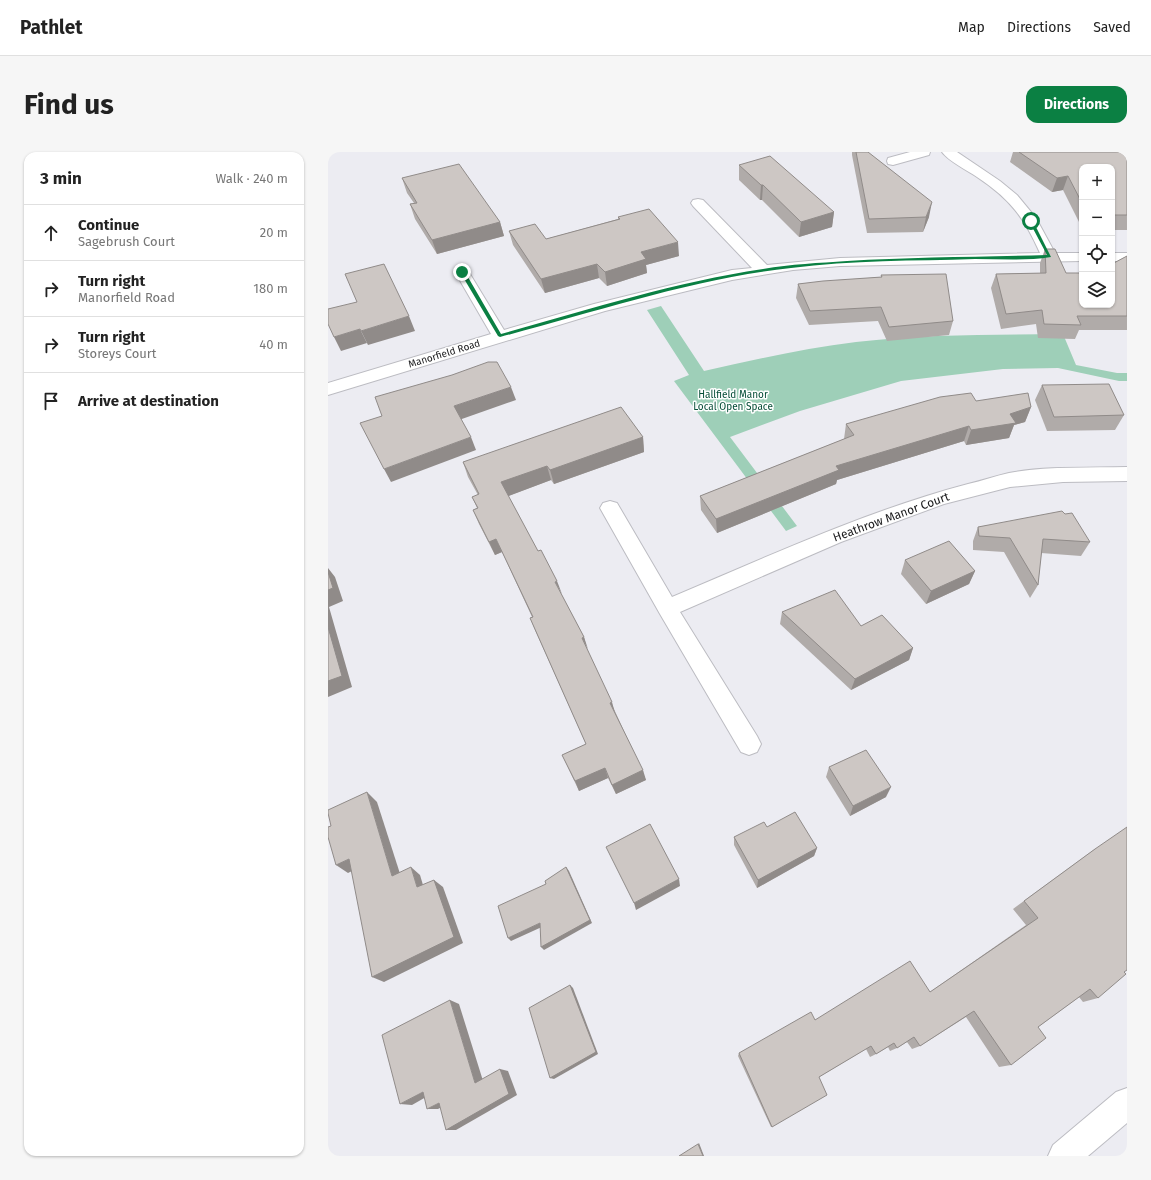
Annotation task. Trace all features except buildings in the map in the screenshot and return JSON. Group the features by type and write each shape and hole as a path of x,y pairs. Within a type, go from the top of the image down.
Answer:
{"street":[{"path":"893,161 924,152"},
{"path":"948,152 1007,193 1020,205 1031,221 1049,256"},
{"path":"698,203 763,270"},
{"name":"Manorfield Road","path":"328,389 500,336 670,289 732,275 793,266 894,260 1049,256 1079,257"},
{"path":"1115,257 1127,257"},
{"path":"462,272 500,336"},
{"name":"Heathrow Manor Court","path":"667,608 834,537 911,508 949,496 1010,480 1062,475 1127,474"},
{"path":"610,508 667,608 749,744"},
{"path":"1064,1156 1127,1103"}],"green space":[{"name":"Hallfield Manor Local Open Space","path":"661,306 704,371 799,351 882,339 934,336 1063,334 1076,365 1117,373 1127,373 1127,381 1119,381 1058,368 1003,369 901,381 800,411 730,437 797,526 786,531 674,381 689,375 647,310"}],"route":[{"path":"462,272 500,336 600,307 670,289 732,275 763,270 840,262 1049,256 1031,221"}]}
